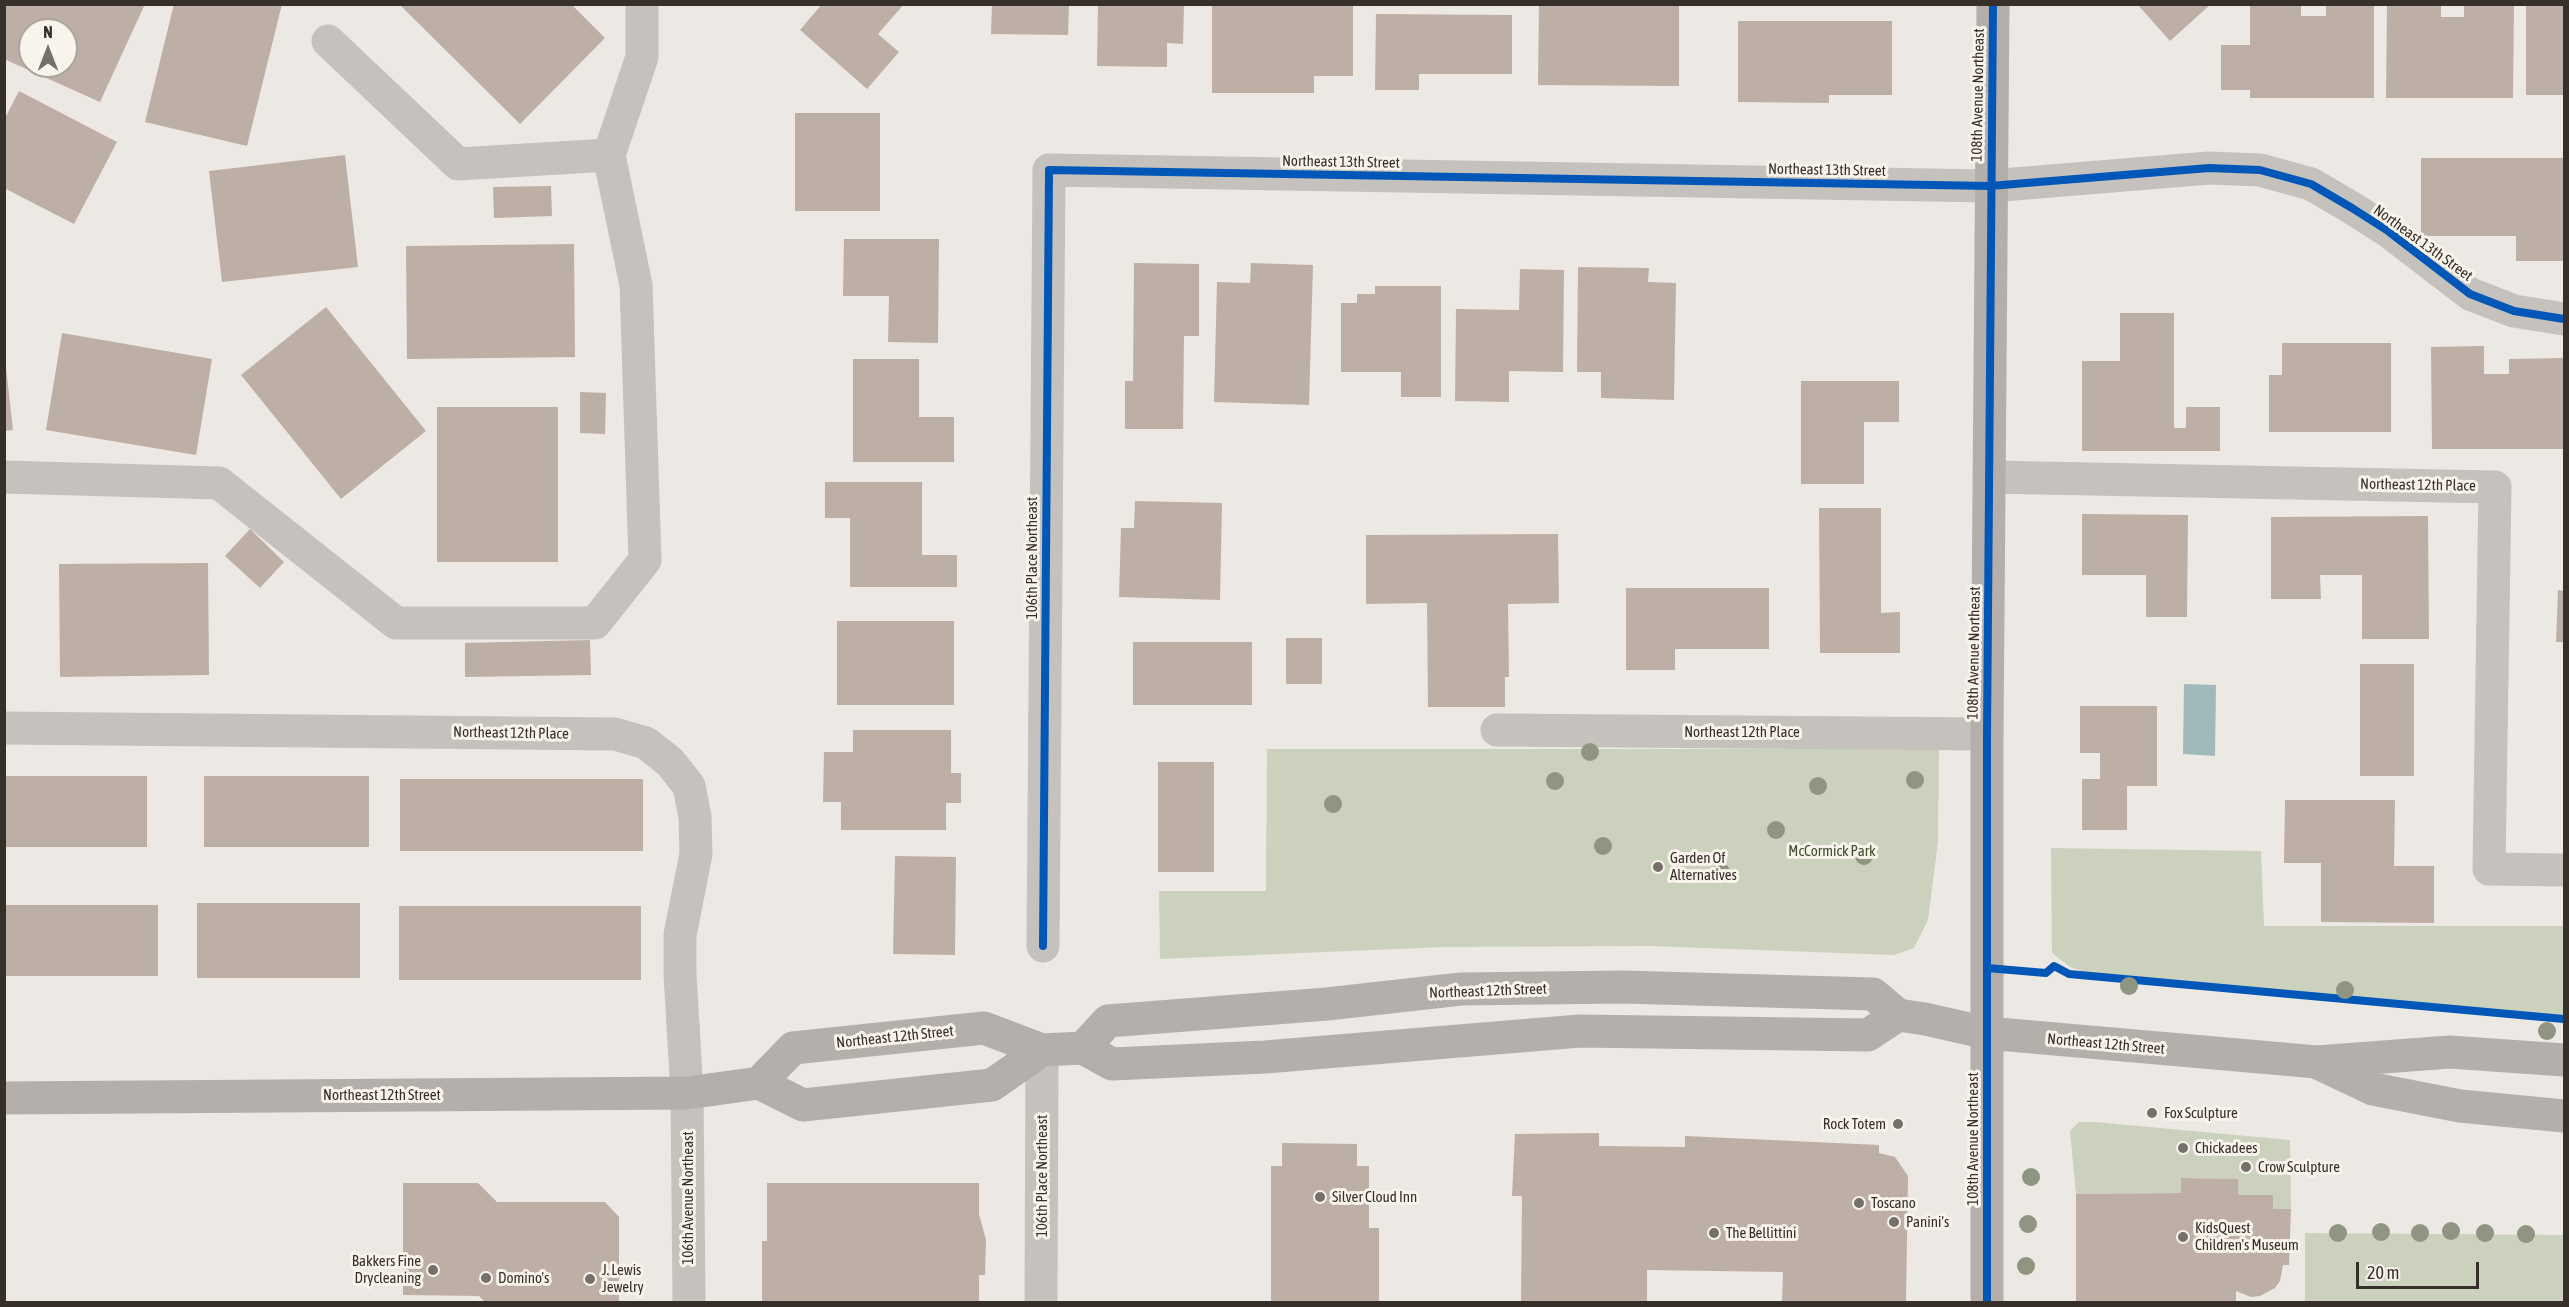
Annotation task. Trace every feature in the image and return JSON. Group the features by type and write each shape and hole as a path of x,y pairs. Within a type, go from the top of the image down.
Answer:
{"main road":[{"name":"108th Avenue Northeast","path":"1987,1302 1987,734 1993,4"},
{"name":"Northeast 12th Street","path":"4,1098 687,1093 759,1083 793,1048 984,1028 1042,1050 1083,1048 1108,1021 1327,1004 1461,989 1623,987 1873,994 1898,1016 1925,1019 1987,1033 2317,1062 2450,1052 2565,1059"},
{"path":"1083,1048 1112,1064 1265,1057 1580,1030 1868,1035 1898,1016"},
{"path":"759,1083 803,1105 992,1085 1042,1050"},
{"name":"Northeast 12th Street","path":"2317,1062 2373,1089 2460,1106 2565,1116"}],"street":[{"path":"4,477 219,483 396,623 595,623 645,560 636,285 609,155 642,57 642,4"},
{"path":"328,41 458,164 609,155"},
{"name":"Northeast 13th Street","path":"1048,170 1990,186 2209,168 2260,170 2310,184 2342,202 2388,231 2470,294 2514,311 2565,319"},
{"name":"106th Place Northeast","path":"1043,946 1048,170"},
{"name":"Northeast 12th Place","path":"1990,477 2495,487 2489,869 2565,870"},
{"name":"Northeast 12th Place","path":"4,728 615,734 646,743 670,762 689,786 695,817 696,854 680,935 687,1093"},
{"name":"Northeast 12th Place","path":"1497,730 1987,734"},
{"name":"106th Place Northeast","path":"1041,1302 1042,1050"},
{"name":"106th Avenue Northeast","path":"687,1093 689,1302"}],"green space":[{"name":"McCormick Park","path":"1267,749 1939,749 1938,841 1928,920 1914,948 1894,955 1651,946 1444,947 1160,959 1159,891 1266,891"},
{"path":"2051,848 2261,851 2264,926 2564,926 2564,1016 2085,972 2070,967 2052,953"},
{"path":"2079,1122 2290,1140 2291,1209 2273,1209 2273,1195 2238,1195 2238,1179 2181,1178 2181,1193 2076,1194 2070,1131"},
{"path":"2305,1233 2564,1235 2564,1302 2305,1302"}],"water":[{"path":"2184,684 2216,685 2215,756 2183,754"}],"building":[{"path":"4,4 145,4 100,102 46,78 78,78 78,18 18,18 18,65 4,59"},
{"path":"174,4 282,4 247,146 145,122"},
{"path":"402,4 571,4 605,38 520,124 401,6"},
{"path":"822,4 904,4 878,34 899,52 867,89 800,30"},
{"path":"992,4 1069,4 1068,35 991,34"},
{"path":"1098,4 1184,4 1183,44 1167,43 1167,67 1097,66"},
{"path":"1212,4 1353,4 1353,76 1314,76 1314,93 1212,93"},
{"path":"1539,4 1679,4 1679,86 1538,85"},
{"path":"2137,4 2211,4 2170,41"},
{"path":"2250,4 2301,4 2301,16 2326,16 2326,4 2374,4 2374,98 2250,98 2250,90 2221,90 2221,45 2250,45"},
{"path":"2387,4 2441,4 2441,17 2464,17 2464,4 2514,4 2513,98 2386,98"},
{"path":"2526,4 2564,4 2564,95 2526,95"},
{"path":"1376,14 1512,15 1512,74 1419,74 1419,90 1375,90"},
{"path":"1738,21 1892,21 1892,95 1829,95 1829,103 1738,102"},
{"path":"19,91 117,142 74,224 4,188 4,120"},
{"path":"795,113 880,113 880,211 795,211"},
{"path":"345,155 358,267 222,282 209,171"},
{"path":"2421,158 2564,158 2564,261 2516,261 2516,236 2421,236"},
{"path":"551,186 552,216 494,218 493,187"},
{"path":"844,239 939,239 938,343 888,342 889,296 843,296"},
{"path":"574,244 575,357 407,359 406,246"},
{"path":"1134,263 1199,264 1199,336 1184,336 1183,429 1125,429 1125,381 1133,381"},
{"path":"1251,263 1313,265 1309,405 1214,402 1217,282 1250,283"},
{"path":"1578,267 1649,268 1648,282 1676,283 1674,400 1601,398 1601,372 1577,372"},
{"path":"1520,269 1564,270 1563,372 1509,371 1509,402 1455,401 1456,309 1519,310"},
{"path":"1375,286 1441,286 1441,397 1401,397 1401,372 1341,372 1341,303 1357,303 1357,294 1375,294"},
{"path":"326,307 426,431 341,499 241,375"},
{"path":"2120,313 2174,313 2174,428 2186,428 2186,407 2220,407 2220,451 2082,451 2082,361 2120,361"},
{"path":"62,333 212,359 196,455 46,430"},
{"path":"2282,343 2391,343 2391,432 2269,432 2269,375 2282,375"},
{"path":"2484,346 2484,374 2509,374 2509,359 2564,358 2563,449 2432,449 2431,347"},
{"path":"4,349 13,430 4,431"},
{"path":"853,359 919,359 919,417 954,417 954,462 853,462"},
{"path":"1801,381 1899,381 1899,422 1864,422 1864,484 1801,484"},
{"path":"580,392 606,393 605,434 580,433"},
{"path":"437,407 558,407 558,562 437,562"},
{"path":"825,482 922,482 922,555 957,555 957,587 850,587 850,518 825,518"},
{"path":"1135,501 1222,503 1220,600 1119,597 1121,528 1134,528"},
{"path":"1819,508 1881,508 1881,613 1900,612 1900,653 1820,653"},
{"path":"2082,514 2188,515 2187,617 2146,617 2146,575 2082,575"},
{"path":"2428,516 2429,639 2362,639 2362,575 2320,575 2321,599 2271,599 2271,517"},
{"path":"250,529 284,562 260,588 225,556"},
{"path":"1558,534 1559,603 1508,604 1509,677 1505,677 1505,707 1428,707 1427,603 1366,604 1366,535"},
{"path":"208,563 209,675 60,677 59,564"},
{"path":"1626,588 1769,588 1769,649 1675,649 1675,670 1626,670"},
{"path":"2558,590 2564,591 2564,642 2556,642"},
{"path":"837,621 954,621 954,705 837,705"},
{"path":"1286,638 1322,638 1322,684 1286,684"},
{"path":"590,640 591,675 465,677 465,643"},
{"path":"1133,642 1252,642 1252,705 1133,705"},
{"path":"2360,664 2414,664 2414,776 2360,776"},
{"path":"2080,706 2157,706 2157,786 2127,786 2127,830 2082,830 2082,779 2100,779 2100,753 2080,753"},
{"path":"853,730 951,730 951,773 961,773 961,803 946,803 946,830 841,830 841,802 823,802 824,752 853,752"},
{"path":"1158,762 1214,762 1214,872 1158,872"},
{"path":"4,776 147,776 147,847 4,847"},
{"path":"204,776 369,776 369,847 204,847"},
{"path":"400,779 643,779 643,851 400,851"},
{"path":"2285,800 2395,800 2394,866 2434,866 2434,923 2321,922 2321,863 2284,863"},
{"path":"895,856 956,857 955,955 893,954"},
{"path":"197,903 360,903 360,978 197,978"},
{"path":"4,905 158,905 158,976 4,976"},
{"path":"399,906 641,906 641,980 399,980"},
{"name":"The Bellittini","path":"1599,1133 1599,1146 1685,1147 1685,1136 1879,1145 1879,1153 1895,1157 1908,1176 1906,1302 1782,1302 1783,1272 1647,1270 1647,1302 1521,1302 1522,1196 1512,1196 1515,1134"},
{"name":"Silver Cloud Inn","path":"1282,1143 1357,1144 1357,1166 1369,1166 1369,1228 1379,1228 1379,1302 1271,1302 1271,1166 1282,1166"},
{"name":"KidsQuest Children's Museum","path":"2181,1178 2238,1179 2238,1195 2273,1195 2273,1209 2291,1209 2289,1265 2283,1265 2280,1281 2275,1288 2260,1296 2251,1297 2236,1291 2236,1302 2076,1302 2076,1194 2181,1193"},
{"path":"403,1183 478,1183 497,1202 605,1202 619,1217 619,1302 485,1302 479,1296 403,1295"},
{"path":"767,1183 979,1183 979,1214 986,1240 985,1275 979,1275 979,1302 762,1302 762,1241 767,1241"}],"cycle path":[{"path":"1987,1302 1987,734 1993,4"},
{"path":"1043,946 1049,170 1990,186 2209,168 2260,170 2311,184 2352,208 2388,231 2470,294 2514,311 2564,319"},
{"path":"1987,968 2046,973 2054,966 2069,974 2564,1019"}],"place":[{"name":"Garden Of Alternatives","path":"1658,867"},
{"name":"Fox Sculpture","path":"2152,1113"},
{"name":"Rock Totem","path":"1898,1124"},
{"name":"Chickadees","path":"2183,1148"},
{"name":"Crow Sculpture","path":"2246,1167"},
{"name":"Silver Cloud Inn","path":"1320,1197"},
{"name":"Toscano","path":"1859,1203"},
{"name":"Panini’s","path":"1894,1222"},
{"name":"The Bellittini","path":"1714,1233"},
{"name":"KidsQuest Children's Museum","path":"2183,1237"},
{"name":"Bakkers Fine Drycleaning","path":"433,1270"},
{"name":"Domino's","path":"486,1278"},
{"name":"J. Lewis Jewelry","path":"590,1279"}]}
